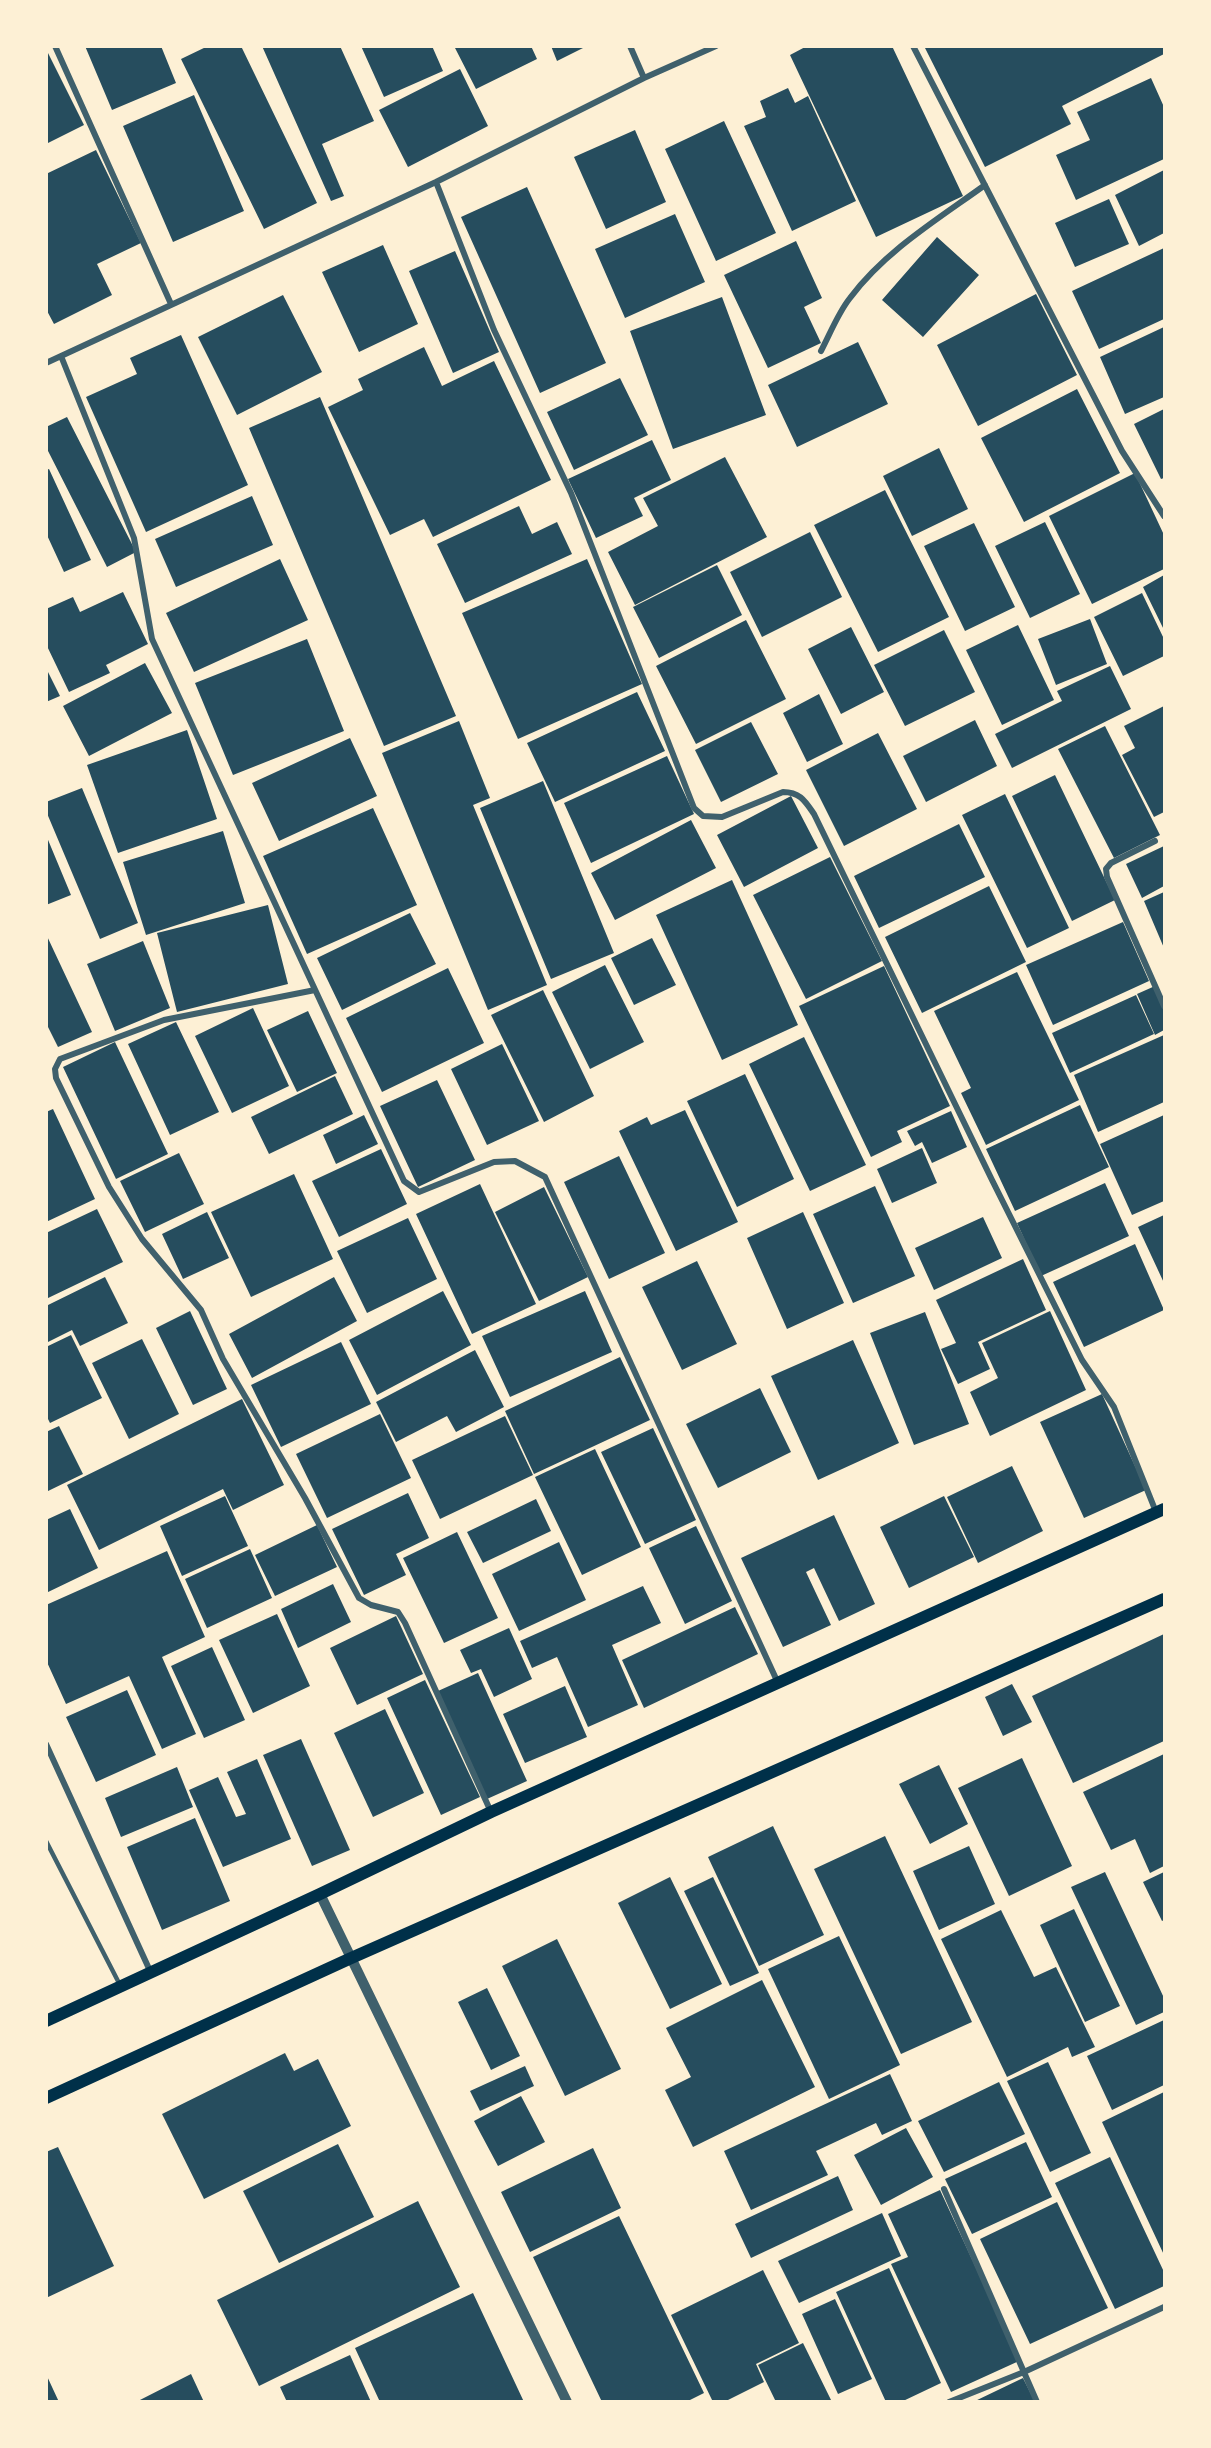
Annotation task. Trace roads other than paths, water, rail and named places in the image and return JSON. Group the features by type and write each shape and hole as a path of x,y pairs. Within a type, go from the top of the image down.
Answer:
{"main road":[{"path":"46,2021 491,1812 1160,1510"},
{"path":"46,2098 350,1959 1164,1599"}],"street":[{"path":"55,46 171,304"},
{"path":"630,46 644,78"},
{"path":"46,363 436,182 644,78 716,46"},
{"path":"913,46 1122,451 1164,516"},
{"path":"436,182 494,330 571,493 694,808 703,816 722,817 783,792 793,792 802,797 814,814 1082,1360 1114,1407 1160,1510"},
{"path":"821,351 848,299 869,275 894,251 985,185"},
{"path":"61,356 134,538 152,639 404,1181 419,1192 494,1162 514,1161 545,1177 778,1683"},
{"path":"1155,841 1111,863 1106,869 1107,877 1164,1006"},
{"path":"315,990 148,1025 60,1059 55,1070 56,1078 109,1186 142,1239 201,1310 223,1359 305,1498 359,1598 371,1605 398,1612 405,1623 491,1812"},
{"path":"46,1744 151,1973"},
{"path":"320,1894 567,2402"},
{"path":"944,2188 1037,2402"},
{"path":"949,2402 1024,2372 1164,2307"}],"lane":[{"path":"46,1840 121,1987"}]}
